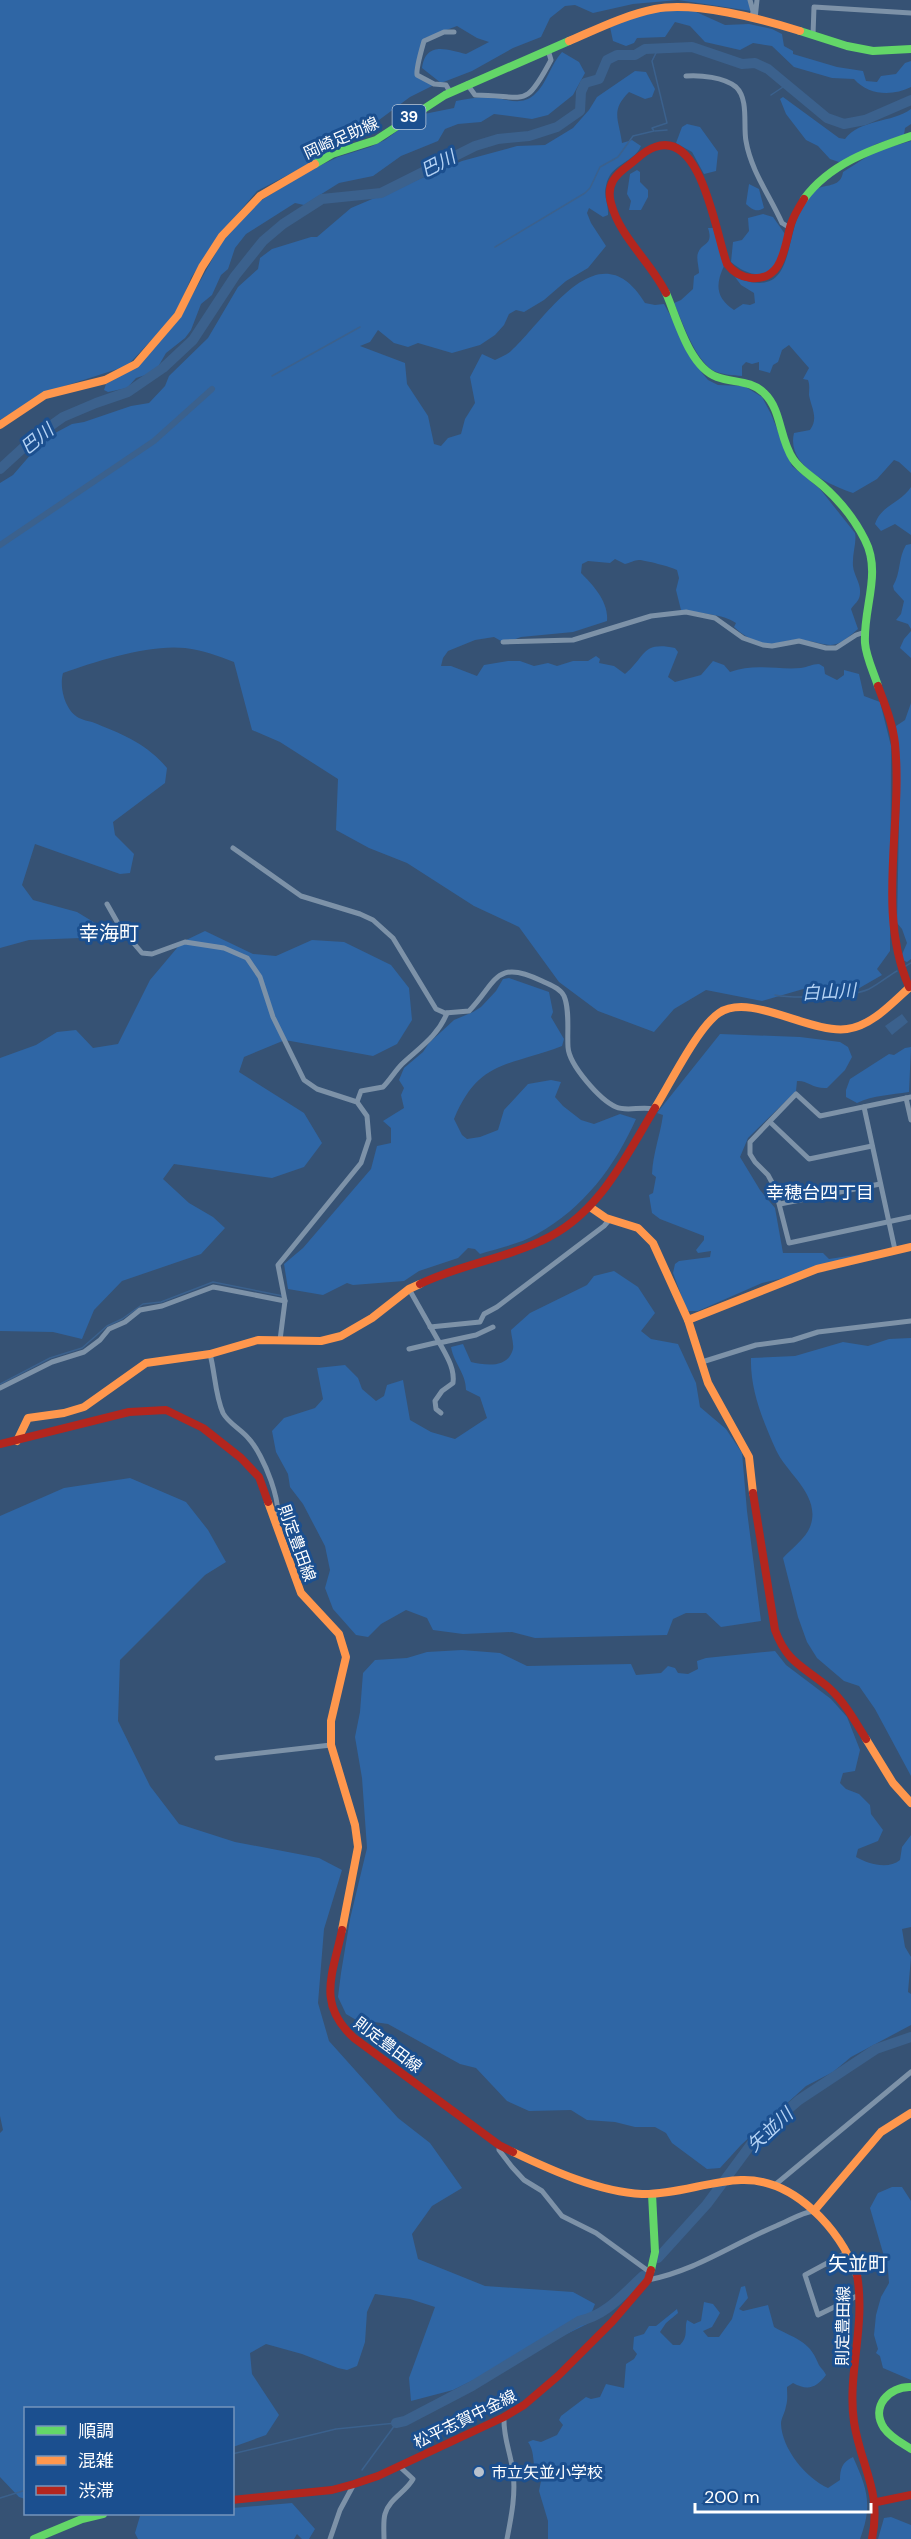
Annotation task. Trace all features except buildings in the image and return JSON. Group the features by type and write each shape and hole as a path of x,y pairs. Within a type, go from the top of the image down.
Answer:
{"main road":[{"name":"岡崎足助線","path":"0,425 45,395 105,380 136,364 178,315 202,267 222,236 260,196 332,154 376,140 450,92 626,16 658,8 705,9 754,18 847,46 873,51 911,49"},
{"path":"17,1441 28,1418 85,1406 136,1367 163,1359 210,1354 243,1342 321,1341 341,1336 372,1318 409,1289 441,1274 543,1241 569,1225 590,1207 613,1179 653,1109 708,1023 728,1008 748,1007 822,1028 848,1029 871,1020 910,987 897,962 893,899 896,832 895,746 889,718 867,656 865,632 872,579 866,542 835,498 803,470 792,457 767,395 748,382 716,377 703,368 685,336 659,279 630,242 611,203 610,189 618,173 651,149 669,145 679,149 688,157 702,181 711,204 727,266 735,273 751,279 767,276 781,263 795,215 808,193 828,174 880,146 911,136"},
{"path":"590,1207 610,1219 635,1225 647,1234 665,1267 688,1320 708,1383 749,1457 759,1540 775,1630 781,1647 795,1664 828,1687 846,1706 893,1783 911,1803"},
{"path":"688,1320 817,1269 911,1247"},
{"name":"則定豊田線","path":"0,1444 147,1409 178,1413 225,1444 259,1477 301,1593 339,1634 346,1657 331,1721 331,1745 355,1825 358,1847 329,1995 331,2013 354,2038 499,2145 554,2171 612,2189 652,2194 718,2183 757,2180 776,2184 802,2199 846,2253 855,2271 860,2295 853,2405 857,2436 873,2481 877,2502 877,2520 872,2539"},
{"path":"814,2211 881,2132 911,2113"},
{"path":"650,2277 655,2252 652,2194"},
{"name":"松平志賀中金線","path":"234,2500 332,2490 354,2484 399,2466 504,2417 544,2390 612,2322 650,2277"},
{"path":"911,2387 905,2386 892,2390 882,2399 879,2411 886,2431 911,2449"},
{"path":"877,2502 911,2495"},
{"path":"34,2539 82,2519 99,2515"}],"street":[{"path":"750,0 754,18"},
{"path":"754,18 757,0"},
{"path":"813,35 814,7 911,13"},
{"path":"450,92 446,85 431,82 417,75 416,71 424,41 444,32 454,32"},
{"path":"467,84 475,95 514,98 531,94 538,86 550,60 548,50"},
{"path":"686,76 713,78 738,90 743,105 746,144 752,164 782,223 790,228"},
{"path":"503,642 573,640 651,616 686,612 715,618 743,638 772,646 799,641 826,648 836,648 865,632"},
{"path":"233,848 301,896 360,914 386,929 409,961 436,1009 447,1013 469,1011 501,974 514,971 533,976 558,988 566,999 568,1052 575,1066 596,1091 615,1106 653,1109"},
{"path":"107,904 120,927 142,953 152,954 184,942 224,948 247,958 260,977 273,1017 304,1080 317,1089 357,1102 367,1116 370,1128 368,1147 352,1175 278,1265 285,1301 280,1340"},
{"path":"357,1102 362,1091 383,1087 399,1067 417,1053 440,1027 447,1013"},
{"path":"911,1120 908,1097 820,1116 796,1094 750,1142 750,1154 768,1175 775,1188 790,1243 911,1217"},
{"path":"864,1107 896,1250"},
{"path":"770,1122 809,1159 872,1146"},
{"path":"780,1204 880,1184"},
{"path":"430,1327 480,1322 484,1314 551,1267 610,1219"},
{"path":"0,1388 52,1362 84,1352 110,1329 125,1322 144,1308 162,1306 213,1287 285,1301"},
{"path":"409,1289 450,1364 454,1378 453,1383 442,1391 435,1401 436,1409 441,1413"},
{"path":"702,1362 756,1345 793,1340 825,1331 911,1321"},
{"path":"409,1349 476,1335 493,1328"},
{"path":"210,1354 224,1414 251,1441 266,1468 278,1509 279,1517 275,1524"},
{"path":"217,1758 331,1745"},
{"path":"776,2184 911,2072"},
{"path":"499,2145 499,2150 512,2167 524,2180 542,2191 562,2216 596,2233 650,2277 689,2269 767,2229 803,2213 814,2211"},
{"path":"846,2253 805,2275 818,2315 860,2295"},
{"path":"504,2417 506,2445 513,2473 512,2512 507,2539"},
{"path":"384,2539 385,2512 390,2504 409,2487 413,2479 399,2466"},
{"path":"330,2539 340,2510 354,2484"}],"shaded area":[{"path":"0,0 678,0 633,4 593,13 575,5 565,6 550,18 541,37 513,48 472,71 441,83 422,68 424,59 432,50 444,49 466,54 489,42 457,26 425,38 415,75 434,85 410,97 344,146 257,191 217,238 191,278 176,314 127,366 46,392 0,420"},
{"path":"678,0 749,0 751,11"},
{"path":"662,7 694,11 725,25 749,24 772,29 782,34 784,46 793,51 793,54 837,67 863,71 866,81 877,82 881,76 896,74 905,63 911,61 911,87 897,92 881,93 867,89 854,79 832,78 794,67 772,46 753,43 740,50 705,42 690,26 675,22 665,37 637,38 634,43 626,46 613,41 610,27"},
{"path":"562,52 579,62 585,73 573,95 548,115 532,119 494,114 481,122 458,124 445,129 438,141 401,156 373,176 339,183 304,205 295,203 246,234 235,248 228,269 221,275 212,295 201,304 191,330 185,338 166,353 155,372 136,378 127,388 108,392 104,390 106,384 135,367 179,319 223,240 252,206 309,171 338,157 385,140 419,115 454,108 456,101 468,99 489,97 523,101 529,99 538,91"},
{"path":"635,71 646,72 655,89 652,97 645,99 629,92 619,105 617,116 622,143 632,140 641,146 633,157 617,168 608,178 605,193 608,215 603,217 589,208 587,213 591,223 606,246 588,268 524,312 516,310 509,314 504,325 495,335 480,345 452,353 418,343 408,347 394,343 378,330 370,342 360,346 405,363 407,384 428,416 434,444 441,446 448,438 461,434 465,419 475,403 470,377 482,354 495,360 509,352 574,286 592,276 610,274 627,282 645,303 664,304 708,380 718,385 744,386 762,397 792,466 820,489 855,533 853,566 860,596 851,609 858,629 841,642 830,645 796,640 772,644 762,643 742,634 734,627 736,623 731,620 681,610 676,590 679,578 677,570 639,560 625,564 615,559 610,563 588,561 582,564 581,573 603,601 607,621 573,632 521,637 510,641 501,641 494,637 475,640 448,651 441,666 451,666 477,676 484,665 520,661 534,666 548,663 557,666 573,661 588,661 596,656 600,659 599,663 614,666 625,674 645,652 664,646 675,648 678,652 668,677 675,682 701,675 713,661 724,665 730,672 756,667 801,668 819,664 824,667 825,674 837,680 844,675 844,670 859,674 864,696 880,702 891,746 890,951 877,969 882,975 856,990 839,991 817,985 762,1001 706,990 674,1009 654,1032 598,1011 559,982 519,927 474,906 407,863 369,848 336,830 338,779 280,742 252,730 234,662 198,650 171,647 123,654 63,673 64,698 74,715 133,740 151,752 167,768 165,783 113,822 115,835 134,854 130,873 120,874 35,844 22,885 33,900 77,912 105,929 106,937 29,940 0,948 0,483 13,475 39,445 57,432 72,424 131,406 149,403 165,386 169,376 208,338 238,287 258,269 260,258 272,249 317,237 351,208 462,161 517,146 545,145 573,128 597,97"},
{"path":"783,97 839,138 845,139 867,124 895,117 911,109 911,124 905,128 904,135 876,144 842,163 830,159 818,146 806,140 786,114 780,99"},
{"path":"687,124 700,127 718,152 716,171 704,174 692,152 676,143 682,127"},
{"path":"911,141 911,473 894,460 877,479 853,493 822,479 803,464 796,455 793,444 794,433 810,430 813,426 814,412 809,395 809,382 803,379 809,368 789,345 782,350 778,362 773,365 770,373 759,370 759,362 752,364 746,362 742,366 742,376 714,371 707,366 695,350 674,303 693,289 694,276 699,273 698,253 709,241 708,228 713,228 724,266 718,285 721,296 734,310 743,304 755,303 754,293 741,285 735,277 764,283 774,279 785,262 799,215 816,189 837,183 843,172 876,151"},
{"path":"637,170 640,172 640,182 648,190 648,197 641,210 629,210 631,201 627,194 630,174"},
{"path":"749,184 759,189 764,208 756,210 746,204"},
{"path":"763,214 773,217 785,234 782,253 778,263 768,273 749,273 731,262 733,242 742,240 749,231 748,218"},
{"path":"911,487 911,535 895,524 881,531 875,524 882,512"},
{"path":"911,544 911,629 908,624 896,620 901,614 904,601 893,586 903,550 906,545"},
{"path":"911,631 911,658 900,648"},
{"path":"911,703 911,959 907,962 900,959 907,943 897,923 900,772 896,726 905,720"},
{"path":"205,931 253,954 276,956 312,940 344,942 391,965 409,988 412,1020 397,1044 373,1056 285,1040 244,1057 239,1072 304,1113 322,1143 304,1167 272,1178 174,1164 163,1179 189,1203 213,1217 225,1228 201,1254 122,1281 94,1310 82,1339 53,1332 0,1331 0,1058 36,1045 57,1032 76,1030 93,1048 118,1044 150,980 182,942"},
{"path":"509,978 549,992 553,1012 551,1017 564,1039 562,1046 497,1068 485,1075 464,1099 454,1119 462,1135 467,1139 498,1130 504,1110 528,1084 551,1080 561,1082 555,1097 581,1120 594,1124 620,1114 636,1119 608,1169 569,1212 554,1224 523,1240 480,1254 475,1249 468,1248 458,1258 419,1271 404,1281 353,1285 347,1283 323,1295 288,1289 284,1264 303,1248 371,1169 377,1146 391,1143 391,1128 383,1121 404,1108 401,1095 404,1088 399,1080 404,1068 454,1020 481,1007 496,991 503,979"},
{"path":"902,1014 908,1022 892,1035 885,1026"},
{"path":"720,1034 800,1037 840,1042 848,1047 852,1057 845,1070 827,1088 797,1081 796,1091 748,1138 740,1157 760,1190 775,1208 783,1253 823,1253 829,1259 875,1252 878,1256 762,1283 698,1311 687,1311 673,1273 675,1264 679,1261 710,1257 711,1251 698,1253 696,1250 704,1240 704,1236 660,1219 652,1213 649,1195 653,1193 656,1177 652,1174 663,1115 657,1113"},
{"path":"911,1047 909,1092 876,1097 857,1103 846,1097 850,1079 889,1054 894,1055"},
{"path":"614,1271 638,1287 655,1313 641,1331 651,1339 678,1344 696,1383 700,1407 726,1429 742,1453 761,1621 721,1627 706,1613 686,1613 673,1619 667,1635 535,1638 512,1632 463,1634 433,1630 427,1618 406,1610 381,1624 368,1637 356,1635 333,1609 325,1588 330,1570 325,1546 303,1504 290,1487 288,1474 276,1452 272,1431 284,1418 315,1408 323,1399 317,1368 345,1365 358,1378 362,1389 376,1401 384,1396 387,1385 403,1380 410,1420 431,1432 455,1439 487,1418 480,1397 466,1390 464,1378 451,1347 463,1344 471,1362 501,1363 506,1360 513,1349 511,1330 530,1313 587,1285 594,1276"},
{"path":"911,1338 911,1776 875,1709 859,1686 844,1681 817,1658 807,1642 783,1558 808,1531 812,1516 811,1505 802,1486 781,1459 766,1428 755,1394 751,1358 795,1356 843,1342 868,1346 889,1339"},
{"path":"130,1478 186,1502 208,1530 226,1562 205,1575 120,1660 118,1721 150,1786 179,1824 235,1842 319,1858 342,1870 324,1929 318,2003 329,2041 398,2118 430,2143 462,2188 432,2206 412,2234 418,2259 485,2286 573,2292 595,2304 587,2324 453,2390 411,2401 409,2378 435,2307 410,2299 375,2294 367,2312 365,2342 357,2366 347,2370 338,2368 302,2354 266,2344 250,2353 252,2374 279,2415 266,2435 234,2447 234,2407 24,2407 24,2499 19,2497 0,2477 0,2133 3,2130 0,2116 0,1516 64,1488"},
{"path":"462,1650 500,1653 527,1666 631,1664 636,1675 661,1673 668,1666 675,1668 678,1673 688,1674 698,1669 697,1661 706,1658 775,1651 786,1665 831,1699 847,1717 860,1750 855,1771 843,1773 840,1783 846,1789 859,1794 870,1805 871,1814 883,1830 878,1841 858,1849 856,1857 878,1865 895,1863 900,1860 902,1847 911,1835 911,1927 902,1929 905,1947 911,1957 908,1992 911,1994 911,2025 851,2057 833,2072 806,2086 741,2145 720,2168 707,2169 672,2143 666,2133 655,2127 635,2127 615,2122 587,2120 571,2110 529,2111 507,2101 476,2068 460,2064 388,2024 374,2022 363,2024 346,2014 338,1997 341,1973 350,1919 367,1848 362,1778 355,1737 360,1712 363,1673 375,1660 407,1658 427,1652"},
{"path":"892,2187 902,2187 911,2201 911,2380 883,2368 880,2356 876,2353 878,2349 874,2335 881,2297 889,2283 888,2270 870,2208 878,2193"},
{"path":"745,2286 748,2298 739,2309 743,2311 768,2305 774,2327 806,2345 826,2375 819,2383 811,2387 793,2383 787,2387 787,2404 781,2422 782,2434 797,2462 812,2477 828,2488 840,2480 842,2466 853,2457 867,2497 866,2516 860,2539 548,2539 548,2521 539,2491 541,2481 536,2472 528,2442 533,2440 541,2442 557,2435 563,2425 559,2420 561,2416 586,2397 591,2399 600,2397 606,2384 624,2388 626,2364 637,2354 633,2349 634,2337 644,2334 649,2326 656,2326 677,2309 678,2313 666,2323 660,2332 673,2345 680,2345 683,2342 687,2320 694,2324 701,2321 704,2302 713,2304 720,2313 712,2327 703,2331 708,2337 719,2337 732,2319 741,2287"},
{"path":"292,2503 315,2529 309,2539 302,2539 297,2534 294,2539 138,2539 135,2533 140,2516 234,2515 234,2508"},
{"path":"891,2517 911,2525 911,2539 878,2539 884,2518"}],"waterway":[{"name":"巴川","path":"0,469 35,437 63,417 128,392 163,368 193,340 235,276 263,241 283,224 322,199 381,193 475,146 498,139 529,136 557,127 580,111 581,92 585,83 599,79 607,60 617,55 635,55 645,49 692,47 742,64 755,63 768,69 827,118 844,124 865,120 911,100"},
{"path":"495,247 585,193 590,188 600,167 618,157 633,136 654,131 652,128 667,123 652,61 658,49"},
{"path":"771,95 786,85"},
{"path":"655,131 667,130"},
{"path":"272,376 360,327"},
{"path":"0,545 154,441 212,389"},
{"name":"白山川","path":"904,967 911,963"},
{"name":"白山川","path":"775,995 795,997 861,992 897,971"},
{"path":"0,1384 50,1358 82,1348 107,1326 122,1319 143,1304 161,1302 213,1282 283,1296"},
{"name":"矢並川","path":"658,2258 707,2204 755,2139 777,2119 799,2100 876,2049 911,2037"},
{"name":"矢並川","path":"396,2423 405,2421 472,2386 579,2321 598,2314 614,2303 643,2276"},
{"path":"234,2454 336,2429 396,2423"},
{"path":"362,2470 395,2425"},
{"path":"0,2498 24,2491"}],"traffic: fast":[{"path":"800,31 847,46 873,51 911,49"},
{"path":"315,164 332,154 376,140 445,95 569,41"},
{"path":"804,199 826,176 852,159 911,136"},
{"path":"666,293 685,341 699,363 707,372 717,377 748,384 764,393 774,408 788,451 793,459 835,498 852,518 865,540 872,565 865,643 878,686"},
{"path":"651,2270 655,2252 652,2194"},
{"path":"911,2387 889,2394 884,2399 879,2413 887,2432 911,2449"},
{"path":"34,2539 82,2519 99,2515"}],"traffic: slow":[{"path":"569,41 633,15 671,7 728,12 800,31"},
{"path":"0,425 45,395 105,380 136,364 178,315 202,267 222,236 260,196 315,164"},
{"path":"655,1108 693,1043 719,1013 732,1008 747,1007 816,1026 847,1029 873,1018 911,986"},
{"path":"590,1207 606,1218 638,1228 653,1243 688,1320 708,1383 749,1457 753,1493"},
{"path":"688,1320 817,1269 911,1247"},
{"path":"17,1441 28,1418 64,1413 84,1407 146,1363 210,1354 258,1340 321,1341 341,1336 372,1318 409,1289 420,1284"},
{"path":"268,1502 301,1593 339,1634 346,1657 331,1721 331,1745 355,1825 358,1847 342,1930"},
{"path":"866,1739 893,1783 911,1803"},
{"path":"814,2211 881,2132 911,2113"},
{"path":"513,2152 592,2185 626,2192 654,2194 741,2180 761,2182 780,2188 797,2197 827,2225 839,2241 857,2275"}],"traffic: jam":[{"path":"666,293 628,239 615,216 610,197 611,186 616,177 644,152 655,147 671,146 685,154 696,169 704,188 727,264 744,277 762,277 770,274 776,268 784,252 792,221 804,199"},
{"path":"878,686 891,722 895,744 897,774 892,898 899,958 909,987"},
{"path":"420,1284 541,1241 579,1217 608,1184 655,1108"},
{"path":"0,1444 129,1412 166,1410 203,1428 241,1458 259,1477 268,1502"},
{"path":"753,1493 775,1630 780,1641 790,1657 839,1698 866,1739"},
{"path":"342,1930 330,1988 335,2013 342,2025 354,2038 499,2145 513,2152"},
{"path":"234,2500 332,2490 354,2484 378,2476 504,2417 524,2405 558,2376 612,2322 648,2280 651,2270"},
{"path":"857,2275 859,2313 852,2404 857,2438 873,2493 872,2539"},
{"path":"877,2502 911,2495"}],"place":[{"name":"市立矢並小学校","path":"479,2472"}],"district":[{"name":"幸海町","path":"109,933"},
{"name":"幸穂台四丁目","path":"820,1193"},
{"name":"矢並町","path":"858,2264"}]}
